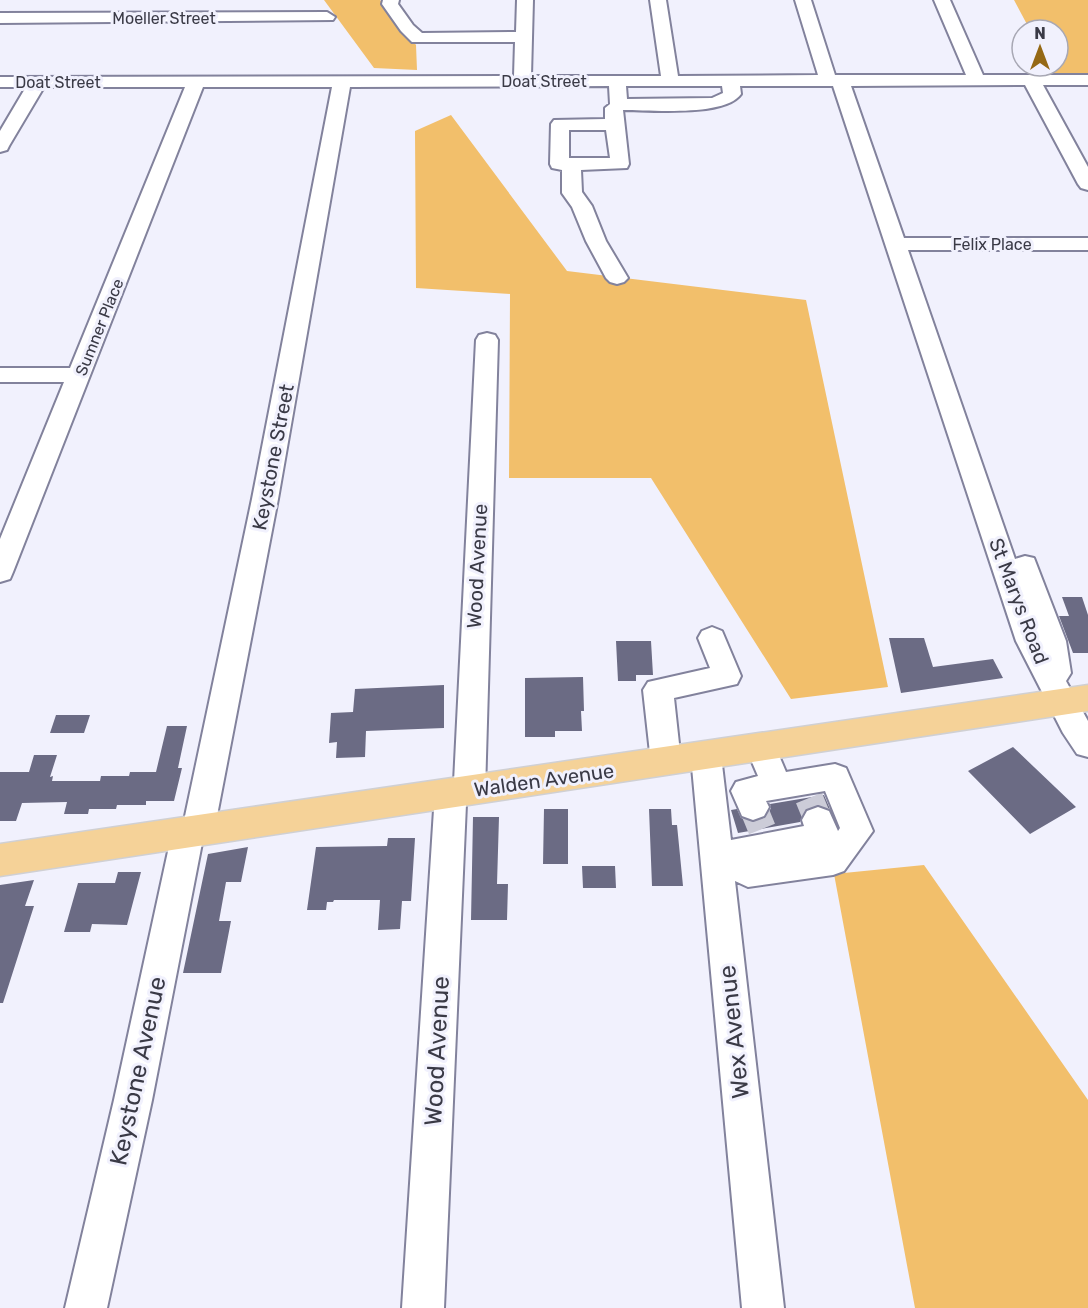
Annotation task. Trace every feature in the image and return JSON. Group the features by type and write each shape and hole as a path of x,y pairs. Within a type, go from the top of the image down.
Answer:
{"main road":[{"name":"Walden Avenue","path":"0,860 1075,700"}],"street":[{"path":"251,0 261,17"},
{"path":"391,0 390,4 407,28 418,38 524,38"},
{"path":"522,81 525,0"},
{"path":"658,0 670,81"},
{"name":"St Marys Road","path":"802,0 840,80 878,170 992,501 1075,700"},
{"path":"942,0 977,80"},
{"name":"Moeller Street","path":"0,18 327,17"},
{"name":"Doat Street","path":"0,82 670,81 731,85 840,80 1088,80"},
{"path":"1036,80 1086,171"},
{"path":"616,81 616,112 620,164 559,164 560,124 593,124 616,112 712,104 727,99 732,94 731,85"},
{"path":"0,146 38,82"},
{"name":"Sumner Place","path":"0,572 196,82"},
{"name":"Keystone Street","path":"193,832 265,499 342,82"},
{"path":"593,124 598,164"},
{"path":"571,164 572,193 582,206 596,241 617,278"},
{"name":"Felix Place","path":"903,244 1088,244"},
{"name":"Wood Avenue","path":"423,1308 460,793 487,340"},
{"path":"0,375 80,375"},
{"path":"666,762 658,690 727,676 712,638"},
{"path":"1075,700 1088,745"},
{"path":"761,748 785,835"},
{"name":"Wex Avenue","path":"706,756 785,835 763,1308"},
{"name":"Keystone Avenue","path":"86,1308 193,832"}],"shaded area":[{"path":"324,0 380,0 416,45 417,70 374,68"},
{"path":"1014,0 1088,0 1088,75 1070,75 1070,18 1024,18"},
{"path":"451,115 567,271 806,300 888,687 791,699 651,478 509,478 510,294 416,288 415,131"},
{"path":"924,865 1088,1100 1088,1308 915,1308 834,874"}],"building":[{"path":"1062,597 1082,597 1088,615 1088,653 1073,653 1059,616 1069,616"},
{"path":"889,638 924,638 933,667 993,659 1003,678 901,693"},
{"path":"616,641 651,641 653,675 636,675 636,681 618,681"},
{"path":"583,677 582,731 555,731 555,737 525,737 525,678"},
{"path":"444,685 444,728 366,731 365,757 336,758 337,742 329,743 331,713 353,712 355,689"},
{"path":"56,715 90,715 84,733 50,733"},
{"path":"167,726 187,726 178,768 182,768 174,801 146,801 146,805 117,805 116,809 89,809 88,814 64,814 67,802 22,803 16,821 0,821 0,772 29,772 34,755 57,755 50,777 53,776 52,781 100,781 101,776 129,776 130,772 156,772"},
{"path":"1013,747 1076,807 1030,834 968,771"},
{"path":"824,795 830,809 819,805 806,809 800,822 738,833 731,810 737,809 741,818 754,822 766,817 771,808 770,804"},
{"path":"544,809 568,809 568,864 543,864"},
{"path":"649,809 671,809 672,825 677,825 683,886 652,886"},
{"path":"473,817 499,817 497,884 508,884 507,920 471,920"},
{"path":"388,838 415,838 411,901 402,901 400,929 378,930 380,900 334,900 327,902 326,910 307,910 316,847 387,846"},
{"path":"248,847 241,882 226,882 219,921 231,921 221,973 183,973 208,854"},
{"path":"582,866 615,866 616,888 583,888"},
{"path":"118,872 141,872 127,925 92,924 90,932 64,932 78,883 115,883"},
{"path":"34,880 25,906 34,906 3,1003 0,1003 0,885"}],"tunnel":[{"path":"809,798 818,820"},
{"path":"753,807 762,829"}]}
